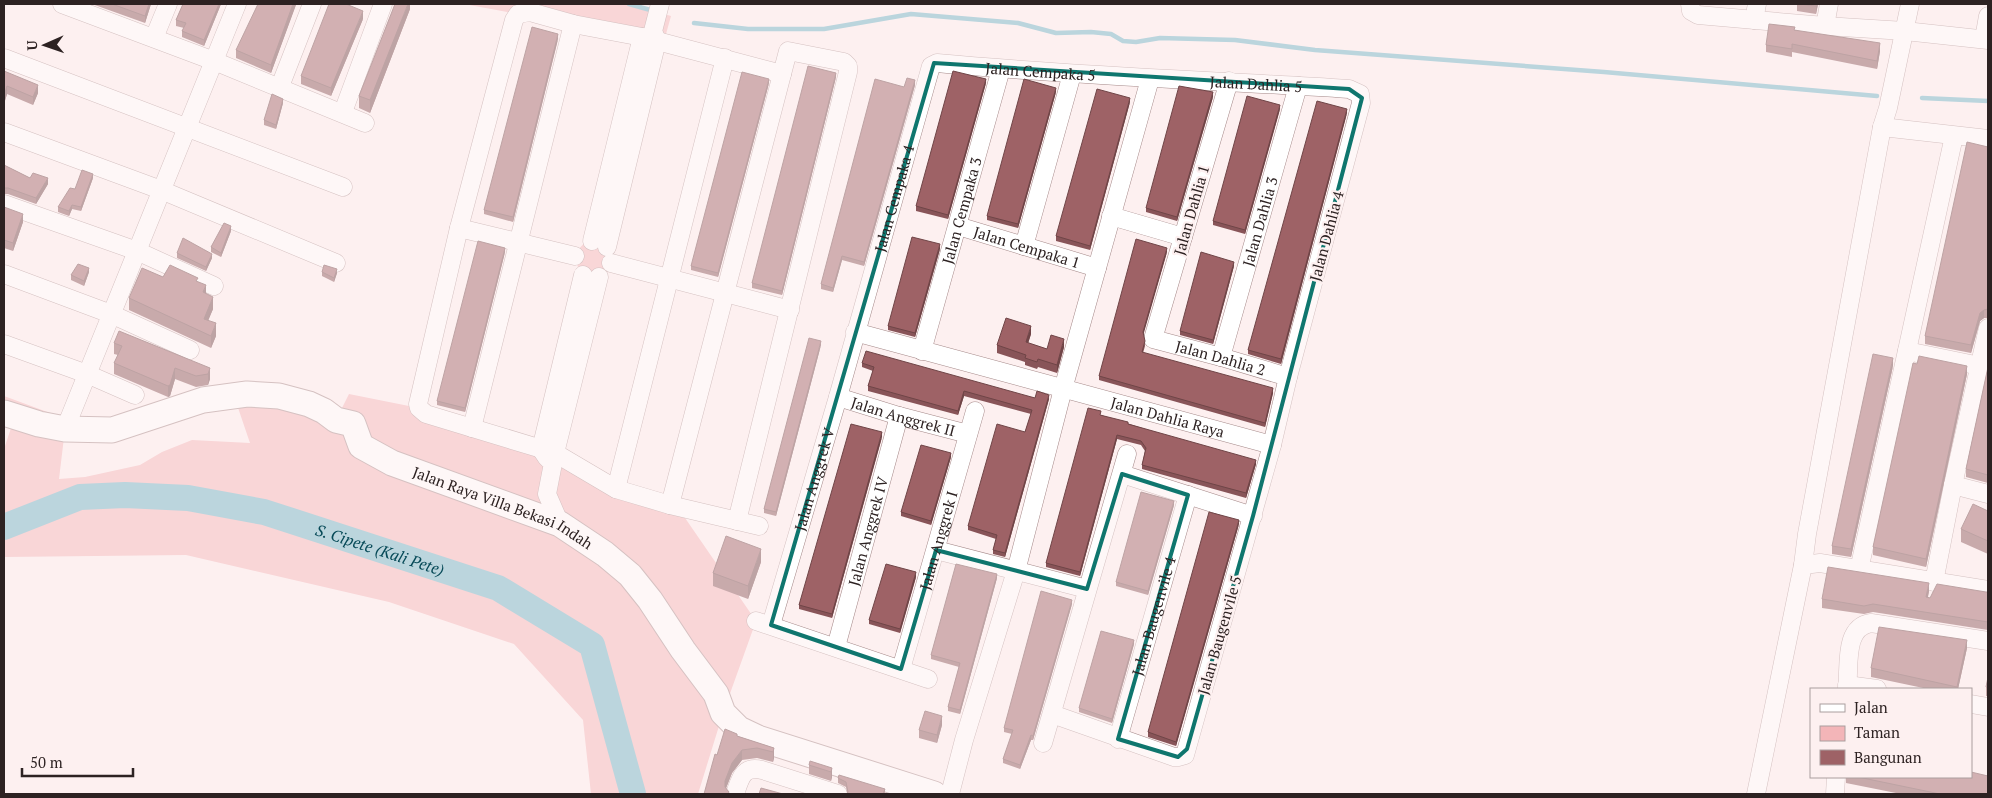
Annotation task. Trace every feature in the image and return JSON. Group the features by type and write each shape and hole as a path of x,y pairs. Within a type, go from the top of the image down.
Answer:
{"main road":[{"name":"Jalan Raya Villa Bekasi Indah","path":"4,413 39,424 65,429 112,430 203,400 247,394 279,396 309,404 324,411 336,420 352,424 362,446 405,469 560,524 605,554 630,575 650,600 683,650 716,694 723,714 740,729 758,738 934,794"}],"street":[{"path":"62,4 214,61 366,123"},
{"path":"154,38 168,4"},
{"path":"65,429 237,4"},
{"path":"279,88 312,4"},
{"path":"343,112 382,4"},
{"path":"591,276 607,272 604,250 651,36 660,4"},
{"path":"1690,4 1691,11 1696,14 1755,12 1825,26 1905,30 1986,40 1988,16"},
{"path":"1825,26 1829,4"},
{"path":"1756,794 1803,565 1808,525 1882,127 1888,108 1910,4"},
{"path":"759,526 670,505 616,489 549,457 472,428 426,414 418,408 418,404 459,228 516,16 525,12 573,24 651,36 782,74"},
{"path":"472,428 573,24"},
{"path":"670,505 788,51 844,62 848,66 737,521"},
{"path":"4,58 187,126 343,187"},
{"path":"616,489 725,58"},
{"name":"Jalan Cempaka 5","path":"933,64 1150,79"},
{"name":"Jalan Cempaka 4","path":"855,332 933,64"},
{"name":"Jalan Cempaka 3","path":"922,351 1001,69"},
{"path":"1024,246 1072,74"},
{"path":"950,794 964,740 1016,571 1111,216 1150,79"},
{"name":"Jalan Dahlia 5","path":"1150,79 1228,81 1349,89 1360,94"},
{"name":"Jalan Dahlia 1","path":"1153,340 1228,81"},
{"name":"Jalan Dahlia 3","path":"1221,357 1298,86"},
{"name":"Jalan Dahlia 4","path":"1272,445 1288,377 1361,102 1360,94"},
{"path":"1882,127 1988,139"},
{"path":"4,132 162,190 336,264"},
{"path":"1859,570 1954,136"},
{"path":"4,204 137,252 214,286"},
{"path":"1111,216 1183,237"},
{"name":"Jalan Cempaka 1","path":"958,226 1097,268"},
{"path":"459,228 575,256"},
{"path":"591,276 576,265 575,256 579,248 586,242 668,279 790,310"},
{"path":"4,274 111,314 190,350"},
{"path":"560,524 547,494 549,457 591,276"},
{"path":"1934,582 1953,485 1988,328"},
{"name":"Jalan Dahlia Raya","path":"855,332 1272,445"},
{"name":"Jalan Anggrek V","path":"836,647 763,623 838,397 855,332"},
{"name":"Jalan Dahlia 2","path":"1153,340 1221,357 1288,377"},
{"path":"4,344 87,374 135,395"},
{"path":"1907,351 1980,366"},
{"name":"Jalan Anggrek II","path":"838,397 899,416 968,434"},
{"name":"Jalan Anggrek I","path":"901,669 975,411"},
{"name":"Jalan Anggrek IV","path":"836,647 899,416"},
{"name":"Jalan Baugenvile 5","path":"1118,739 1178,758 1185,754 1272,445"},
{"path":"1043,744 1122,474 1126,454"},
{"path":"1122,474 1252,516"},
{"path":"1953,485 1988,494"},
{"name":"Jalan Baugenvile 4","path":"1118,739 1188,495"},
{"path":"936,550 1087,589"},
{"path":"1803,565 1820,563 1988,590"},
{"path":"1862,688 1847,687 1852,638 1857,628 1864,624 1871,623 1988,641"},
{"path":"836,647 928,680"},
{"path":"1972,704 1988,707"},
{"path":"1052,714 1118,739"},
{"path":"735,794 740,777 751,768 762,770 827,793"},
{"path":"1834,794 1836,778"}],"highlighted area":[{"path":"934,63 1349,89 1362,98 1253,516 1187,749 1178,757 1118,739 1188,495 1122,474 1087,589 936,550 901,669 771,625"}],"green space":[{"path":"464,4 629,4 671,16 666,34 518,14"},
{"path":"586,242 607,247 611,263 599,277 555,453 683,515 756,621 723,713 698,794 591,794 583,720 514,644 389,602 186,555 4,557 4,449 15,416 4,413 4,396 69,420 65,429 59,479 85,477 140,465 162,452 192,440 250,443 234,396 336,420 349,394 419,408 541,449 583,275 577,265 576,254"}],"building":[{"path":"112,4 149,4 145,16"},
{"path":"183,4 219,4 204,40 182,31 186,23 176,20"},
{"path":"258,4 293,4 271,65 236,50"},
{"path":"329,4 346,4 363,11 331,88 301,76"},
{"path":"395,4 408,4 370,100 359,96"},
{"path":"1799,4 1817,4 1816,6"},
{"path":"1769,24 1795,27 1794,30 1880,43 1877,61 1792,44 1792,49 1766,45"},
{"path":"532,27 558,34 513,217 484,210"},
{"path":"808,66 836,73 782,291 752,283"},
{"path":"4,71 38,85 33,97 7,86 4,96"},
{"path":"953,71 986,79 948,215 916,206"},
{"path":"742,72 769,79 718,273 691,266"},
{"path":"907,78 915,80 864,262 842,256 833,288 821,284 875,79 904,87"},
{"path":"1024,79 1056,88 1018,224 987,216"},
{"path":"1179,86 1213,92 1177,217 1146,208"},
{"path":"1097,89 1130,98 1090,246 1056,236"},
{"path":"272,94 283,99 276,125 264,120"},
{"path":"1247,96 1280,105 1245,230 1213,221"},
{"path":"1317,101 1347,109 1281,359 1248,350"},
{"path":"1967,142 1988,147 1988,309 1980,313 1971,345 1925,336"},
{"path":"4,165 30,178 33,173 48,178 36,198 4,188"},
{"path":"82,170 93,174 81,207 72,205 69,211 58,207 70,188 75,189"},
{"path":"4,207 23,214 13,243 4,240"},
{"path":"224,223 231,226 221,253 211,247"},
{"path":"912,237 940,244 915,333 888,326"},
{"path":"183,238 212,254 206,267 177,253"},
{"path":"1136,239 1167,248 1143,332 1145,341 1142,352 1273,388 1265,423 1099,376"},
{"path":"478,241 505,248 465,408 437,401"},
{"path":"1201,252 1234,262 1213,340 1180,331"},
{"path":"78,264 89,268 84,281 71,275"},
{"path":"170,265 198,278 196,281 206,285 203,292 213,297 204,319 216,323 211,336 129,298 142,268 163,277"},
{"path":"324,265 337,269 334,278 322,272"},
{"path":"1006,318 1031,326 1026,342 1047,349 1051,335 1064,339 1057,365 1038,359 1037,362 1025,358 1026,355 997,345"},
{"path":"119,331 210,368 208,374 196,376 175,368 170,385 168,386 114,363 122,346 114,343"},
{"path":"809,338 821,341 776,512 764,509"},
{"path":"866,351 1035,398 1037,391 1049,395 1005,553 993,550 997,535 968,526 997,424 1025,432 1032,410 964,391 958,411 868,386 874,367 862,363"},
{"path":"1873,354 1893,358 1851,549 1832,546"},
{"path":"1919,356 1967,366 1926,559 1873,547 1913,363 1917,364"},
{"path":"1988,367 1988,475 1966,469"},
{"path":"1088,408 1101,411 1100,415 1128,422 1128,424 1256,460 1246,493 1142,465 1146,448 1141,441 1117,435 1080,572 1046,563"},
{"path":"851,424 882,432 832,614 799,605"},
{"path":"921,445 951,453 931,521 901,512"},
{"path":"1141,492 1174,501 1148,591 1116,582"},
{"path":"1973,504 1988,511 1988,541 1961,529"},
{"path":"1209,512 1239,520 1176,742 1148,732"},
{"path":"726,536 761,549 748,586 713,573"},
{"path":"886,564 916,572 900,629 869,620"},
{"path":"956,564 997,574 960,710 948,707 960,663 931,655"},
{"path":"1828,567 1929,583 1926,597 1930,598 1937,584 1988,592 1988,622 1873,604 1864,606 1822,599"},
{"path":"1041,591 1072,600 1033,736 1031,735 1020,765 1003,759 1013,730 1004,728"},
{"path":"1879,627 1967,640 1957,687 1871,668"},
{"path":"1101,631 1134,640 1112,719 1079,708"},
{"path":"925,711 942,716 937,735 919,730"},
{"path":"725,729 737,734 737,736 774,748 773,752 757,748 742,750 732,763 725,781 728,794 704,794 715,754 717,755"},
{"path":"810,761 832,768 831,772 809,765"},
{"path":"1972,772 1988,776 1988,794 1940,794 1863,778 1972,778"},
{"path":"839,775 885,789 883,794 847,794 846,782 838,778"},
{"path":"761,788 783,794 759,794"}],"waterway":[{"path":"629,4 654,11"},
{"path":"694,23 748,29 824,29 911,14 1018,23 1056,33 1091,32 1111,34 1123,41 1136,42 1160,38 1235,40 1315,50 1604,72 1877,96"},
{"path":"1922,98 1988,101"},
{"name":"S. Cipete (Kali Pete)","path":"4,527 80,497 125,495 188,498 264,512 498,588 592,645 633,794"}]}
